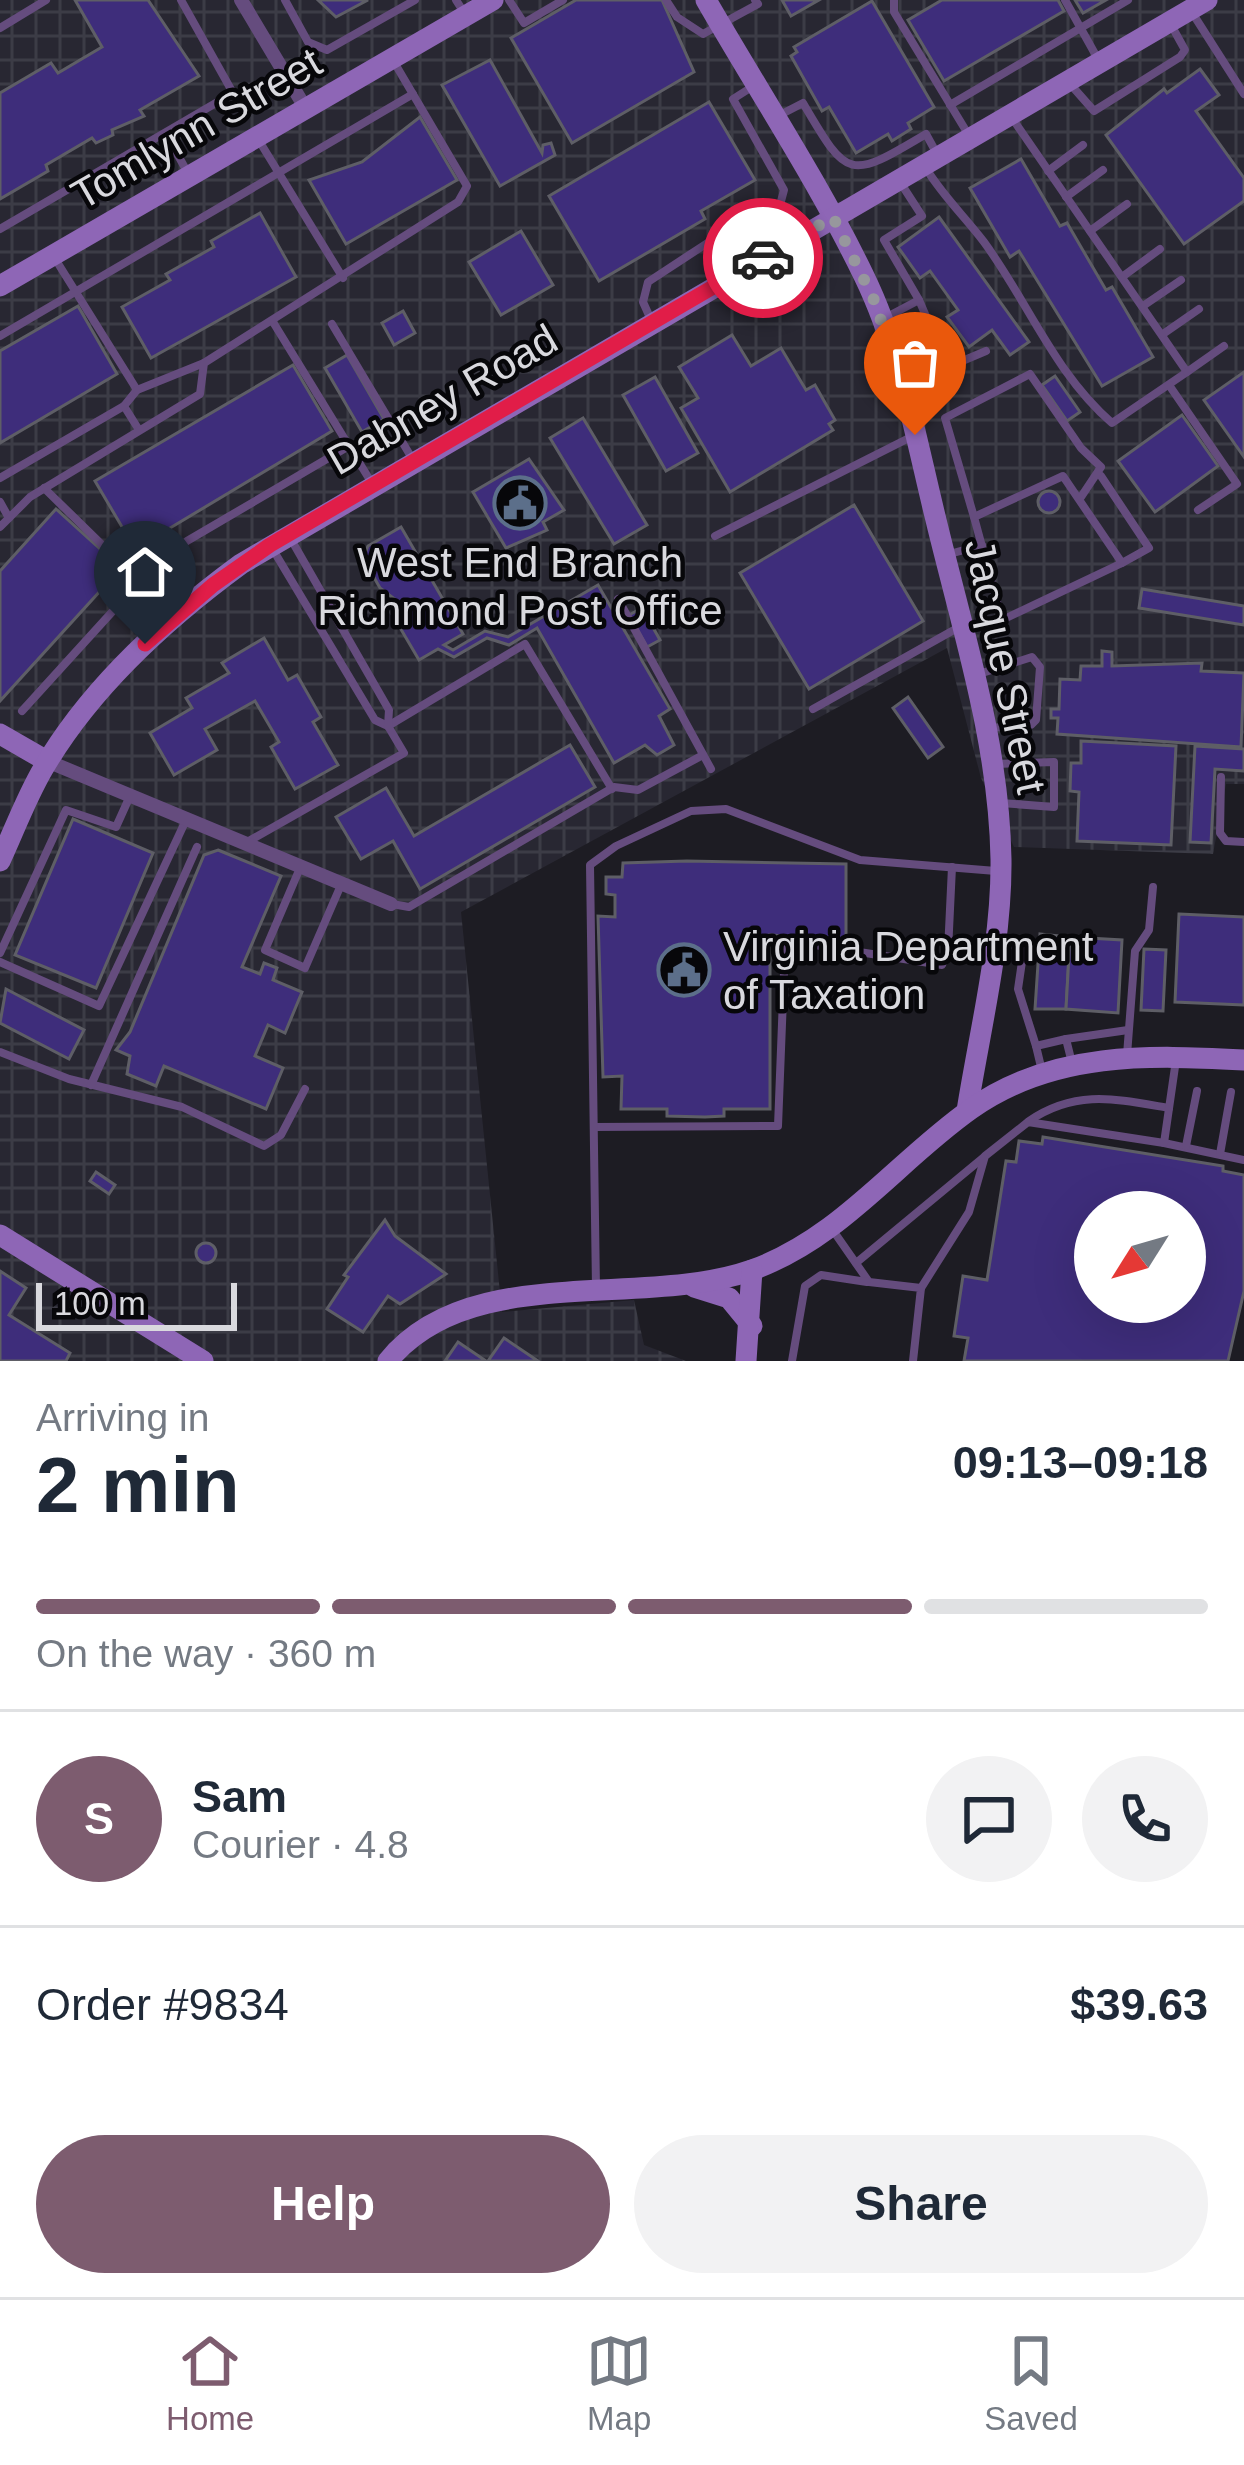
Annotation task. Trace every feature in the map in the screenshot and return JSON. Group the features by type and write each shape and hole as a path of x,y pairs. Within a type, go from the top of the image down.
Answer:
{"street":[{"path":"241,0 306,109"},
{"name":"Tomlynn Street","path":"0,286 392,59 461,8 493,0"},
{"name":"Jacque Street","path":"706,0 833,217 882,319 974,676 993,764 1000,871 967,1112"},
{"name":"Dabney Road","path":"0,861 47,761 89,706 175,616 279,540 1195,3"},
{"path":"0,734 47,761 391,904"},
{"path":"388,1361 417,1334 466,1309 682,1284 752,1270 831,1228 967,1112 1043,1073 1127,1057 1244,1060"},
{"path":"0,1235 203,1361"},
{"path":"746,1361 752,1327 752,1270"},
{"path":"682,1284 729,1298 752,1327"}],"lane":[{"path":"0,28 46,0"},
{"path":"0,229 233,93 181,0"},
{"path":"285,0 308,42 328,50 415,0"},
{"path":"509,0 524,23 563,0"},
{"path":"666,0 677,17 703,34 758,4 755,0"},
{"path":"894,0 894,13 970,137"},
{"path":"1065,0 1099,62"},
{"path":"950,105 1128,0"},
{"path":"1195,3 1244,94"},
{"path":"1068,80 1094,111 1180,57 1185,50 1169,22"},
{"path":"0,478 124,406 136,390 204,363 273,322 458,202 467,186 392,59"},
{"path":"653,324 643,302 648,282 712,240 723,241 780,205 784,190 733,99 756,84"},
{"path":"0,336 413,94"},
{"path":"776,118 803,103 843,165 872,164 926,134 931,160 953,211 982,240 1086,400 1112,423 1224,346"},
{"path":"1010,114 1187,372"},
{"path":"166,134 189,177"},
{"path":"257,137 343,278"},
{"path":"1048,171 1083,145"},
{"path":"1066,197 1103,170"},
{"path":"898,179 922,216 884,240 919,300 948,368 986,351"},
{"path":"1090,231 1127,204"},
{"path":"723,241 744,269"},
{"path":"1122,277 1160,249"},
{"path":"54,255 136,390"},
{"path":"1143,306 1180,280"},
{"path":"882,319 919,300"},
{"path":"1163,334 1198,309"},
{"path":"273,322 373,485"},
{"path":"332,324 413,462"},
{"path":"0,527 44,488 200,394 204,363"},
{"path":"1030,374 1081,448 1091,452 1100,475 1149,548 1002,620 945,418 1030,374"},
{"path":"1169,385 1241,482 1198,510"},
{"path":"124,406 140,430"},
{"path":"715,536 915,435"},
{"path":"22,712 141,581 187,541 349,446"},
{"path":"1081,497 1100,475"},
{"path":"974,517 1052,478 1071,481 1122,563"},
{"path":"44,488 175,616"},
{"path":"0,502 9,518"},
{"path":"279,540 375,720 388,726"},
{"path":"243,844 404,753 388,726 389,710 279,540"},
{"path":"944,555 982,544"},
{"path":"618,599 711,769"},
{"path":"813,709 962,626"},
{"path":"388,726 525,644 612,789"},
{"path":"974,676 1032,657 1040,667 1036,720 1030,725 986,728"},
{"path":"391,904 409,907 612,789 638,790 703,755"},
{"path":"993,764 1054,762 1054,807 998,803"},
{"path":"1221,777 1220,832 1226,841 1244,842"},
{"path":"0,953 66,810 116,827 130,796"},
{"path":"596,1291 590,865 616,846 691,812 726,809 860,860 1000,871"},
{"path":"0,962 99,1006 187,820"},
{"path":"92,1084 197,847"},
{"path":"594,1127 778,1126 784,946 789,941 942,965 948,951 952,867"},
{"path":"300,868 265,950 304,968 341,885"},
{"path":"1127,1057 1135,951 1149,930 1153,887"},
{"path":"994,941 1024,948 1019,982 1023,1016 1043,1073"},
{"path":"988,979 1019,982"},
{"path":"1036,1046 1128,1030"},
{"path":"1066,1039 1072,1064"},
{"path":"0,1052 92,1084 182,1106 264,1146 281,1136 304,1089"},
{"path":"1164,1143 1177,1057"},
{"path":"1186,1146 1197,1091"},
{"path":"1220,1154 1231,1092"},
{"path":"856,1263 1059,1102 1090,1096 1168,1108"},
{"path":"1028,1122 1186,1146 1244,1160"},
{"path":"913,1361 922,1288 969,1212 986,1156"},
{"path":"831,1228 869,1282"},
{"path":"792,1361 805,1286 821,1275 922,1288"}],"shaded area":[{"path":"0,0 1244,0 1244,784 1226,784 1213,854 1014,847 981,778 947,648 461,912 502,1312 634,1300 644,1345 686,1361 0,1361"}],"building":[{"path":"75,0 148,0 199,76 140,110 144,116 96,143 92,138 0,199 0,93 51,63 58,73 102,47"},
{"path":"318,0 368,0 336,17"},
{"path":"576,0 662,0 694,72 572,143 511,38"},
{"path":"782,0 819,0 791,16"},
{"path":"942,0 1058,0 1064,11 944,81 908,20"},
{"path":"1075,0 1106,0 1083,13"},
{"path":"872,1 934,107 908,123 911,129 892,141 888,134 856,153 829,107 822,111 791,56 797,52 794,47"},
{"path":"490,60 542,153 543,145 551,143 555,155 500,186 442,85"},
{"path":"1200,69 1219,95 1196,111 1244,178 1244,201 1184,244 1106,135 1164,89 1167,93"},
{"path":"709,102 755,180 701,211 705,219 599,281 549,196"},
{"path":"420,117 457,180 346,244 309,180 362,162"},
{"path":"1021,159 1060,226 1067,223 1106,290 1112,287 1153,357 1102,386 1019,251 1010,257 970,188"},
{"path":"260,213 296,277 151,358 122,307 170,280 166,274"},
{"path":"939,217 1029,342 1010,355 992,330 969,347 947,317 958,310 930,271 920,278 898,247"},
{"path":"521,231 553,285 501,315 469,262"},
{"path":"78,306 117,374 0,443 0,351"},
{"path":"403,311 415,333 394,345 382,323"},
{"path":"732,335 751,366 781,348 806,390 815,385 835,420 829,424 833,430 730,492 681,408 698,398 679,367"},
{"path":"347,355 384,419 362,432 325,368"},
{"path":"293,365 332,431 135,549 95,481"},
{"path":"1244,372 1244,457 1204,400"},
{"path":"1055,376 1080,412 1067,421 1042,385"},
{"path":"655,377 698,453 666,471 623,395"},
{"path":"1182,415 1218,466 1155,512 1118,461"},
{"path":"583,418 647,525 614,544 550,438"},
{"name":"West End Branch Richmond Post Office","path":"529,459 564,510 543,522 547,530 506,548 473,492"},
{"path":"1049,491 1060,502 1049,513 1038,502"},
{"path":"854,505 923,621 809,689 740,573"},
{"path":"56,509 121,568 0,701 0,571"},
{"path":"401,527 463,634 444,645 453,650 485,631 508,637 598,585 670,709 659,716 674,745 657,755 645,745 614,763 537,628 509,645 487,638 454,657 438,649 419,660 392,614 396,600 380,588 363,558 368,546"},
{"path":"1142,589 1244,606 1244,625 1139,608"},
{"path":"642,608 660,640 647,647 629,615"},
{"path":"264,638 288,680 297,675 321,717 313,722 338,765 295,789 271,747 279,742 255,701 205,729 217,750 174,775 150,733 192,708 186,698 229,673 222,663"},
{"path":"1102,651 1112,652 1112,666 1202,663 1201,671 1244,673 1241,747 1057,734 1058,718 1051,718 1051,709 1059,709 1060,679 1080,680 1081,666 1102,666"},
{"path":"908,697 943,747 928,758 893,708"},
{"path":"1081,741 1176,746 1171,845 1077,841 1079,792 1070,791 1071,763 1081,763"},
{"path":"570,745 595,787 420,889 393,841 361,859 336,817 386,788 414,836"},
{"path":"1195,746 1244,749 1244,771 1215,769 1211,843 1190,842"},
{"path":"73,819 153,853 96,988 15,955"},
{"path":"218,850 281,876 242,967 260,974 264,963 277,968 273,980 302,992 285,1033 268,1025 255,1056 283,1068 266,1109 164,1066 156,1086 127,1074 130,1056 116,1050 130,1032 204,855"},
{"name":"Virginia Department of Taxation","path":"623,863 846,864 846,936 854,936 854,942 770,935 770,1109 724,1109 724,1116 705,1117 667,1116 667,1109 621,1109 622,1076 603,1077 598,916 615,917 615,895 606,894 606,877 622,877"},
{"path":"1179,914 1244,917 1244,1005 1175,1002"},
{"path":"1040,934 1070,937 1066,1009 1035,1009"},
{"path":"1070,937 1122,940 1118,1013 1066,1009"},
{"path":"1144,949 1166,950 1163,1011 1141,1010"},
{"path":"6,989 84,1030 69,1059 0,1023"},
{"path":"1043,1137 1223,1166 1223,1171 1244,1175 1244,1291 1228,1361 964,1361 968,1338 954,1336 963,1276 987,1280 1006,1161 1016,1162 1019,1141 1042,1144"},
{"path":"96,1172 115,1185 109,1194 90,1181"},
{"path":"385,1220 395,1236 446,1274 400,1304 388,1296 363,1332 327,1309 348,1277 344,1275"},
{"path":"206,1243 216,1253 206,1263 196,1253"},
{"path":"0,1271 26,1288 9,1315 70,1353 66,1361 0,1361"},
{"path":"504,1338 538,1361 488,1361"},
{"path":"458,1342 486,1361 445,1361"}],"way so far":[{"path":"763,258 833,217 876,304 915,435"}],"place":[{"name":"West End Branch Richmond Post Office","path":"520,503"},
{"name":"Virginia Department of Taxation","path":"684,970"}],"route":[{"path":"145,644 188,604 270,545 763,258"}]}
